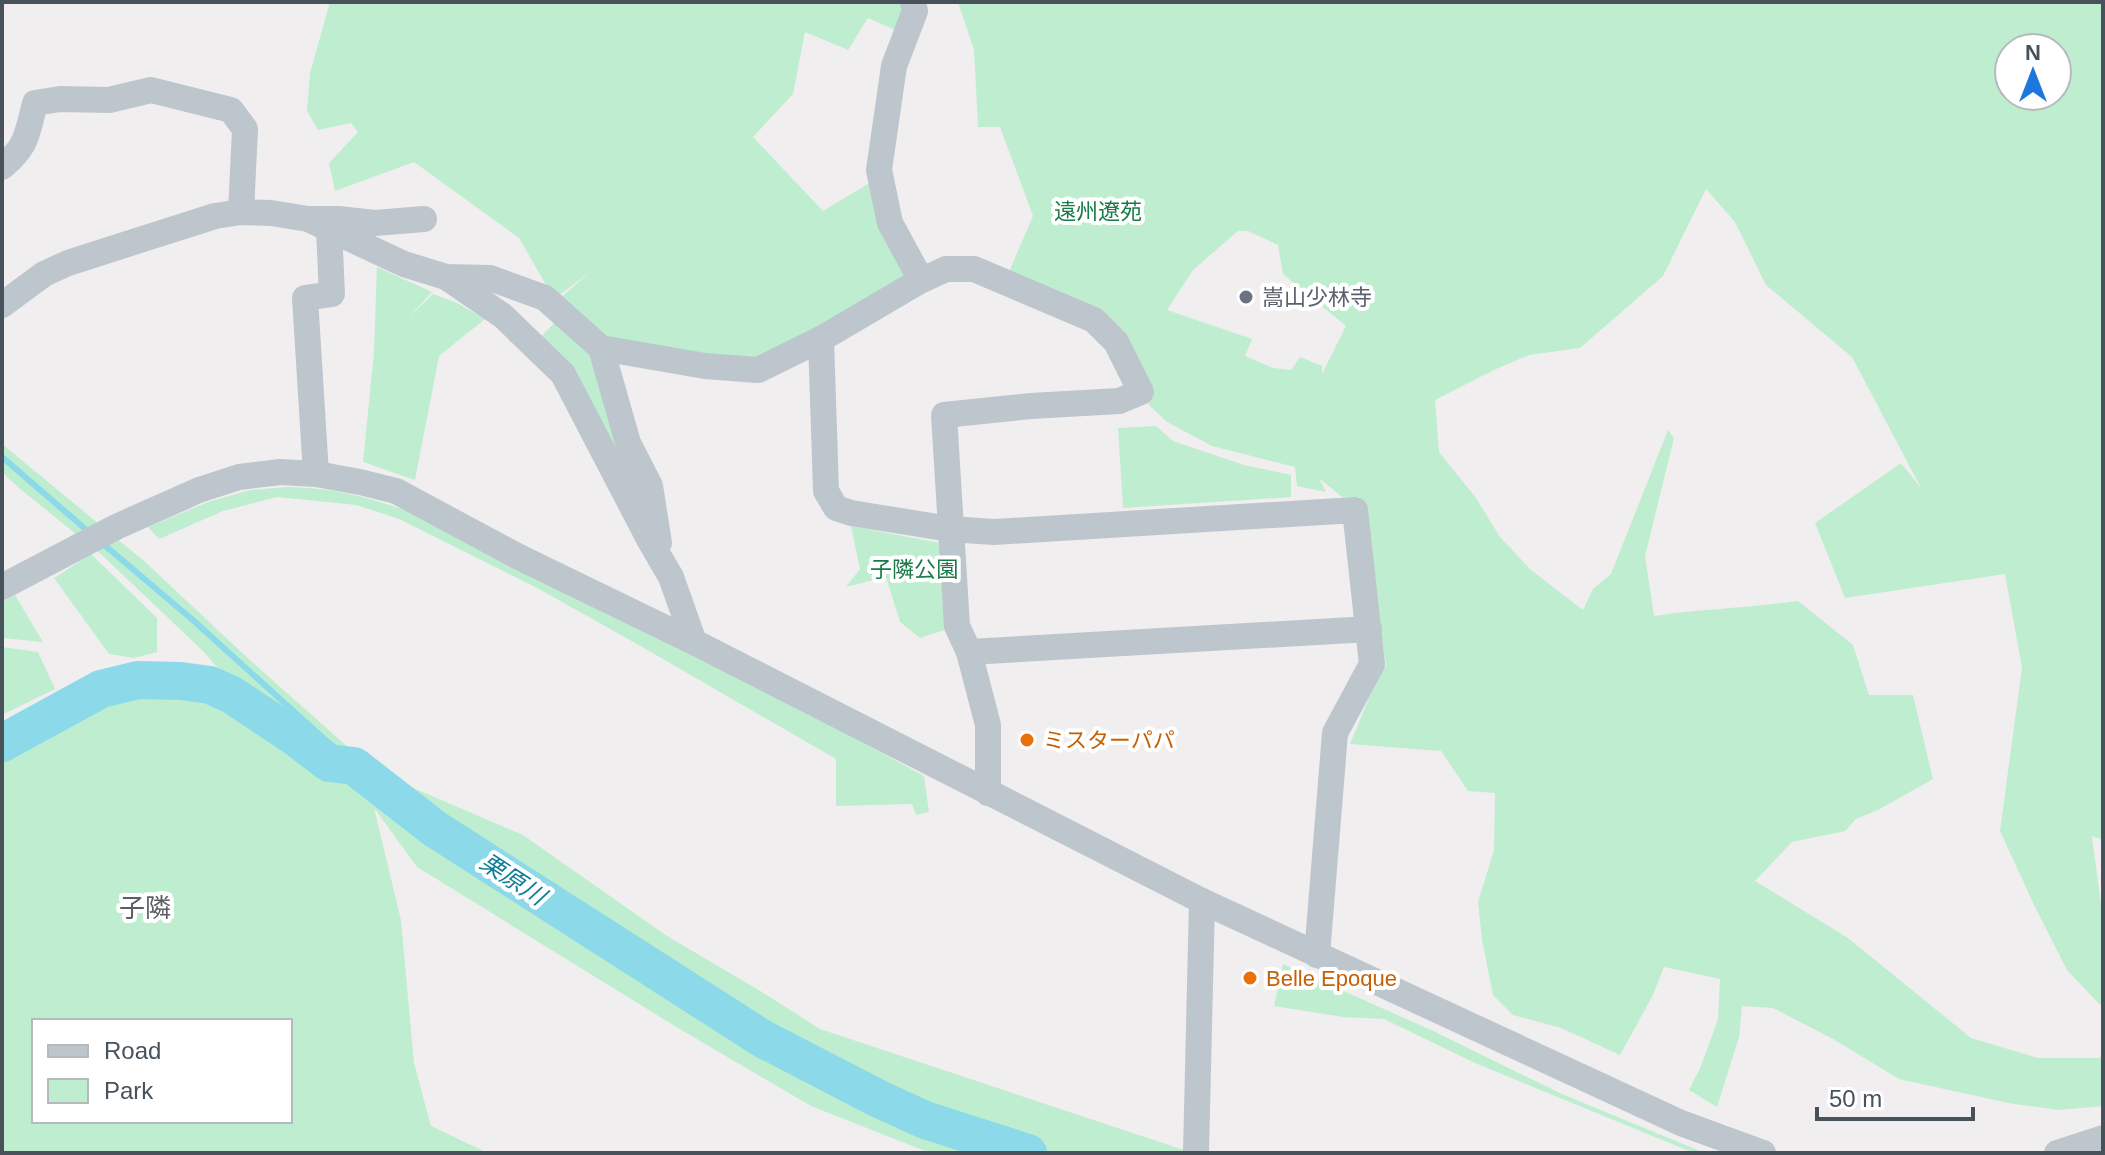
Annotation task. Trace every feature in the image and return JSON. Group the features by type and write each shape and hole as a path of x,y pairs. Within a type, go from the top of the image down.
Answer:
{"street":[{"path":"913,2 915,11 894,66 879,170 890,223 921,280"},
{"path":"2,167 23,146 35,103 60,99 109,100 151,90 231,110 245,129 241,212"},
{"path":"2,305 44,274 68,263 215,216 241,212 271,213 318,224 404,264 446,277 490,278 545,298 601,348 705,366 758,370 821,339 921,280 946,269 974,269 1094,320 1116,342 1141,392 1119,401 944,415 957,626 969,652 988,725 988,793"},
{"path":"318,224 338,219 375,223 424,219"},
{"path":"316,474 305,298 332,294 318,224"},
{"path":"446,277 503,316 563,374 671,577 694,642"},
{"path":"821,339 826,491 836,508 851,513 950,529 994,532 1355,510 1372,664 1335,733 1317,955"},
{"path":"601,348 628,443 650,486 661,560"},
{"path":"3,584 199,490 239,477 280,472 316,474 396,491 519,557 694,642 1202,901 1681,1123 1763,1153"},
{"path":"969,652 1369,629"},
{"path":"1196,1153 1202,901"},
{"path":"2057,1153 2103,1138"}],"green space":[{"path":"330,2 913,2 904,34 868,18 848,50 805,32 793,94 753,137 823,211 881,176 917,273 763,367 601,348 552,305 590,272 554,299 519,238 414,162 335,191 329,163 358,132 351,123 318,130 307,111 310,73"},
{"name":"遠州遼苑","path":"958,2 2103,2 2103,840 2092,836 2103,920 2103,1008 2067,970 2000,831 2022,668 2005,574 1845,598 1815,523 1901,463 1921,488 1852,357 1766,285 1735,222 1706,189 1663,276 1580,348 1529,355 1435,400 1439,452 1476,498 1500,537 1531,570 1583,610 1593,589 1611,574 1668,430 1674,438 1645,556 1654,616 1798,601 1853,645 1869,695 1913,695 1933,779 1856,819 1845,831 1792,842 1755,881 1848,938 1971,1038 2038,1058 2100,1058 2103,1049 2103,1106 2058,1110 2008,1103 1899,1079 1833,1039 1773,1008 1742,1006 1739,1037 1717,1107 1689,1090 1718,1019 1720,979 1664,967 1653,995 1620,1055 1561,1028 1513,1015 1493,995 1478,902 1494,850 1495,793 1468,791 1441,751 1350,744 1386,665 1360,497 1342,497 1319,478 1326,492 1297,486 1295,467 1212,446 1167,422 1149,405 1146,391 1099,323 1008,274 1033,216 1000,127 978,127 974,50","holes":["1238,231 1248,231 1278,245 1283,274 1346,326 1322,374 1322,366 1300,357 1291,370 1273,368 1245,356 1252,339 1167,310 1193,270"]},
{"path":"377,267 432,292 408,318 433,294 485,319 439,356 415,480 363,462 374,352"},
{"path":"558,319 595,349 628,455 615,464 539,339"},
{"path":"1156,426 1173,441 1244,465 1291,475 1291,497 1123,508 1118,428"},
{"path":"2,444 144,561 376,772 523,835 667,936 820,1029 1193,1153 930,1153 811,1106 417,867 374,808 401,920 414,1063 431,1126 488,1153 2,1153 2,759 38,735 143,685 181,687 208,692 350,788 291,740 255,696 215,665 103,556 2,472"},
{"path":"287,487 349,494 408,511 846,733 924,776 929,812 916,815 912,804 836,806 836,759 537,588 399,519 356,505 277,497 223,511 159,539 148,527 208,502 250,490"},
{"name":"子隣公園","path":"851,526 940,543 948,629 920,638 900,622 886,577 846,587 860,569"},
{"path":"91,554 157,618 157,652 134,658 109,654 54,578"},
{"path":"15,595 43,642 2,638 2,602"},
{"path":"2,647 38,652 55,689 2,715"},
{"path":"1283,964 1431,1030 1562,1094 1705,1153 1694,1153 1475,1063 1384,1019 1343,1017 1274,1006"}],"waterway":[{"path":"2,457 90,533"},
{"path":"102,543 194,621 354,766"},
{"name":"栗原川","path":"2,743 101,689 138,680 210,685 232,695 329,763 354,766 435,829 763,1039 925,1120 1028,1153"}],"place":[{"name":"嵩山少林寺","path":"1246,297"},
{"name":"ミスターパパ","path":"1027,740"},
{"name":"Belle Epoque","path":"1250,978"}],"district":[{"name":"子隣","path":"145,908"}]}
